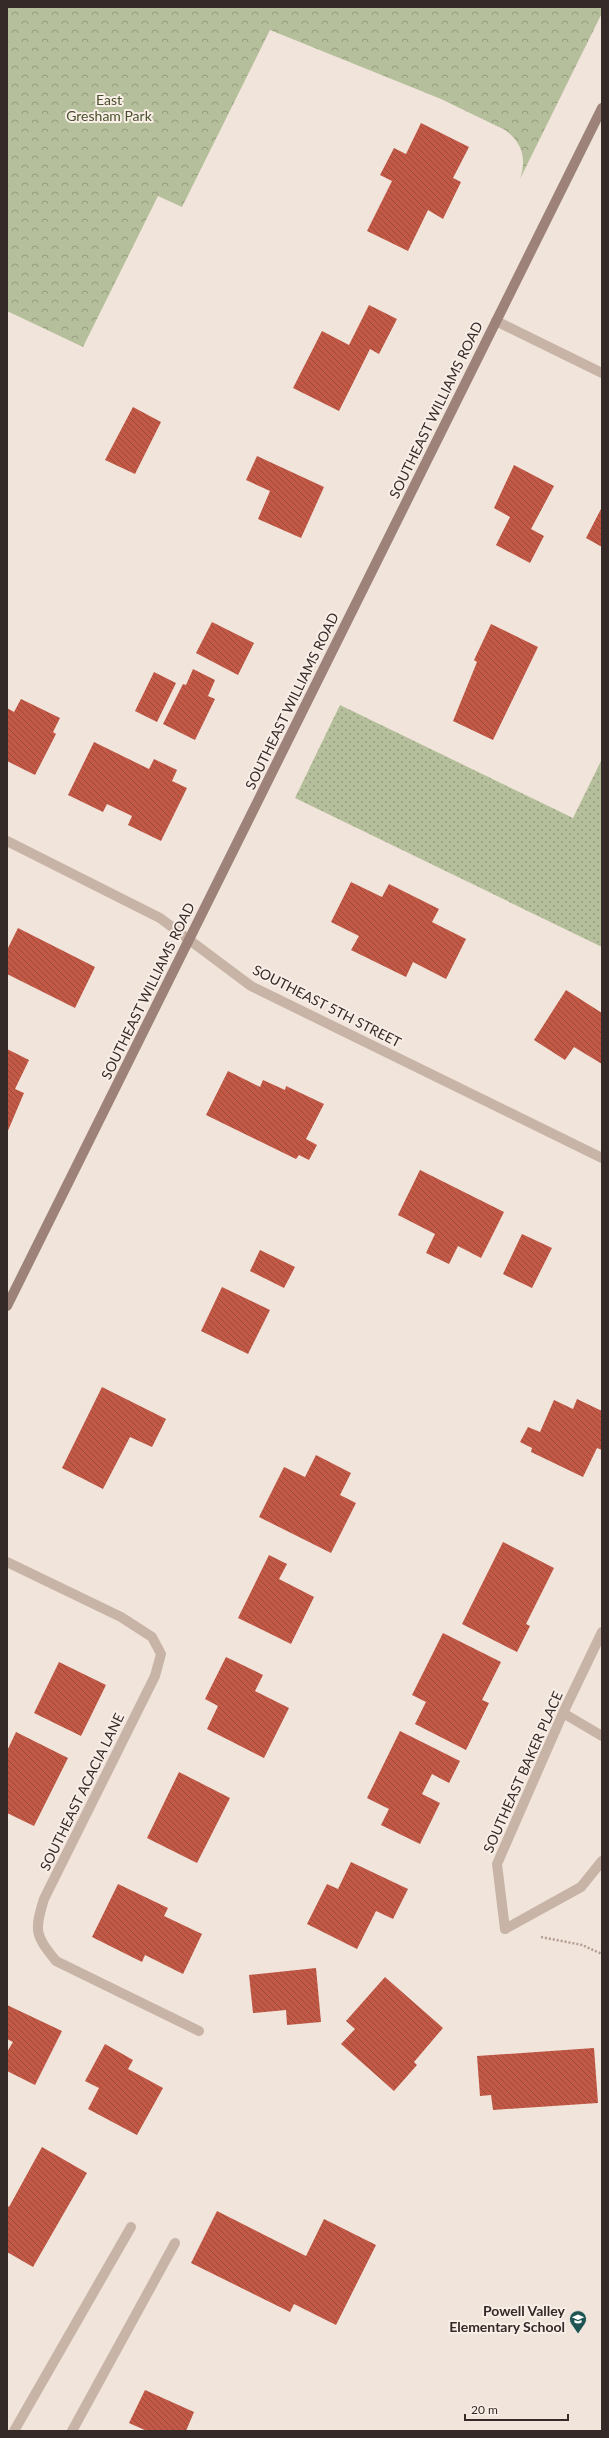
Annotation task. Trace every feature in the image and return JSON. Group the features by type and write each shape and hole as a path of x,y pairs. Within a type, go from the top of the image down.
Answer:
{"street":[{"name":"SOUTHEAST WILLIAMS ROAD","path":"7,1306 602,108"},
{"path":"496,321 602,373"},
{"name":"SOUTHEAST 5TH STREET","path":"7,841 160,918 251,986 602,1158"},
{"name":"SOUTHEAST ACACIA LANE","path":"7,1562 121,1617 152,1637 161,1654 155,1676 44,1899 36,1924 42,1944 56,1961 199,2031"},
{"name":"SOUTHEAST BAKER PLACE","path":"505,1929 497,1864 563,1713 602,1632"},
{"path":"563,1713 602,1736"},
{"path":"505,1929 580,1887 602,1861"},
{"path":"14,2431 131,2227"},
{"path":"72,2431 175,2243"}],"path":[{"path":"505,1929 582,1945 602,1954"}],"green space":[{"name":"East Gresham Park","path":"7,7 602,7 602,13 520,179 523,165 522,152 516,140 505,130 441,99 270,30 182,207 158,196 83,347 7,311"},
{"path":"340,705 573,818 602,759 602,947 295,798"}],"building":[{"path":"421,123 469,147 453,178 461,182 443,219 428,210 408,251 367,231 392,181 380,175 394,148 406,154"},
{"path":"369,305 397,319 379,354 370,349 339,411 293,388 322,331 349,345"},
{"path":"133,407 161,422 135,474 105,460"},
{"path":"257,456 324,487 301,538 258,519 270,491 246,480"},
{"path":"514,465 554,486 531,529 544,536 530,563 496,545 510,517 494,508"},
{"path":"602,507 602,547 586,538"},
{"path":"212,622 254,643 238,675 196,653"},
{"path":"491,624 538,647 493,740 453,721 477,662 474,660"},
{"path":"193,669 215,680 208,696 215,699 195,740 163,724 183,684 186,685"},
{"path":"154,672 176,683 157,722 135,711"},
{"path":"21,699 60,718 53,732 56,734 35,775 7,761 7,708 14,712"},
{"path":"94,742 149,769 154,759 177,770 172,781 187,788 161,841 128,825 132,816 107,804 103,812 68,795"},
{"path":"351,882 382,897 389,884 439,909 432,922 466,939 446,979 413,962 406,977 351,950 359,936 331,922"},
{"path":"18,928 95,967 75,1008 7,974 7,950"},
{"path":"566,990 602,1013 602,1064 574,1047 565,1060 534,1040"},
{"path":"7,1049 29,1060 15,1089 24,1093 7,1133"},
{"path":"228,1071 260,1087 263,1080 285,1090 286,1086 324,1104 306,1139 317,1145 309,1160 299,1155 296,1159 206,1115"},
{"path":"420,1170 504,1212 481,1258 458,1246 449,1264 426,1253 435,1234 398,1215"},
{"path":"522,1234 552,1248 532,1288 503,1274"},
{"path":"260,1250 295,1267 284,1288 250,1271"},
{"path":"222,1287 270,1310 248,1354 201,1331"},
{"path":"102,1387 166,1419 152,1447 130,1437 103,1489 62,1468"},
{"path":"577,1399 602,1411 602,1450 597,1448 583,1477 531,1452 532,1448 520,1442 528,1427 540,1432 554,1400 573,1409"},
{"path":"316,1455 351,1473 340,1495 356,1503 331,1553 259,1517 284,1467 305,1477"},
{"path":"503,1542 554,1568 526,1624 530,1626 517,1652 462,1624"},
{"path":"269,1555 287,1564 279,1579 314,1597 291,1644 238,1618"},
{"path":"443,1633 501,1662 482,1700 489,1703 466,1750 415,1724 426,1702 412,1695"},
{"path":"226,1657 263,1675 255,1691 289,1708 264,1758 207,1729 218,1706 205,1699"},
{"path":"59,1662 106,1685 81,1736 34,1713"},
{"path":"400,1731 460,1761 449,1783 432,1774 422,1794 440,1803 420,1844 381,1825 389,1809 367,1798"},
{"path":"16,1732 68,1758 34,1826 7,1813 7,1751"},
{"path":"179,1772 230,1798 197,1863 147,1838"},
{"path":"351,1862 408,1889 393,1919 376,1911 357,1949 307,1924 327,1884 338,1889"},
{"path":"118,1884 168,1908 164,1916 202,1934 183,1974 145,1955 142,1962 92,1937"},
{"path":"316,1968 321,2022 287,2025 286,2010 253,2013 249,1975"},
{"path":"385,1977 443,2028 414,2062 417,2065 394,2091 341,2044 355,2029 346,2021"},
{"path":"7,2005 62,2031 35,2085 7,2071 7,2052 13,2042 7,2039"},
{"path":"105,2044 133,2060 128,2069 163,2088 137,2135 88,2109 99,2088 85,2081"},
{"path":"594,2048 598,2103 493,2110 491,2095 480,2096 477,2056"},
{"path":"42,2147 87,2173 33,2267 7,2252 7,2205 9,2207"},
{"path":"217,2211 306,2256 324,2219 376,2245 336,2325 294,2304 290,2312 191,2263"},
{"path":"145,2390 194,2412 186,2431 147,2431 129,2423"}],"place":[{"name":"Powell Valley Elementary School","path":"578,2334"}]}
